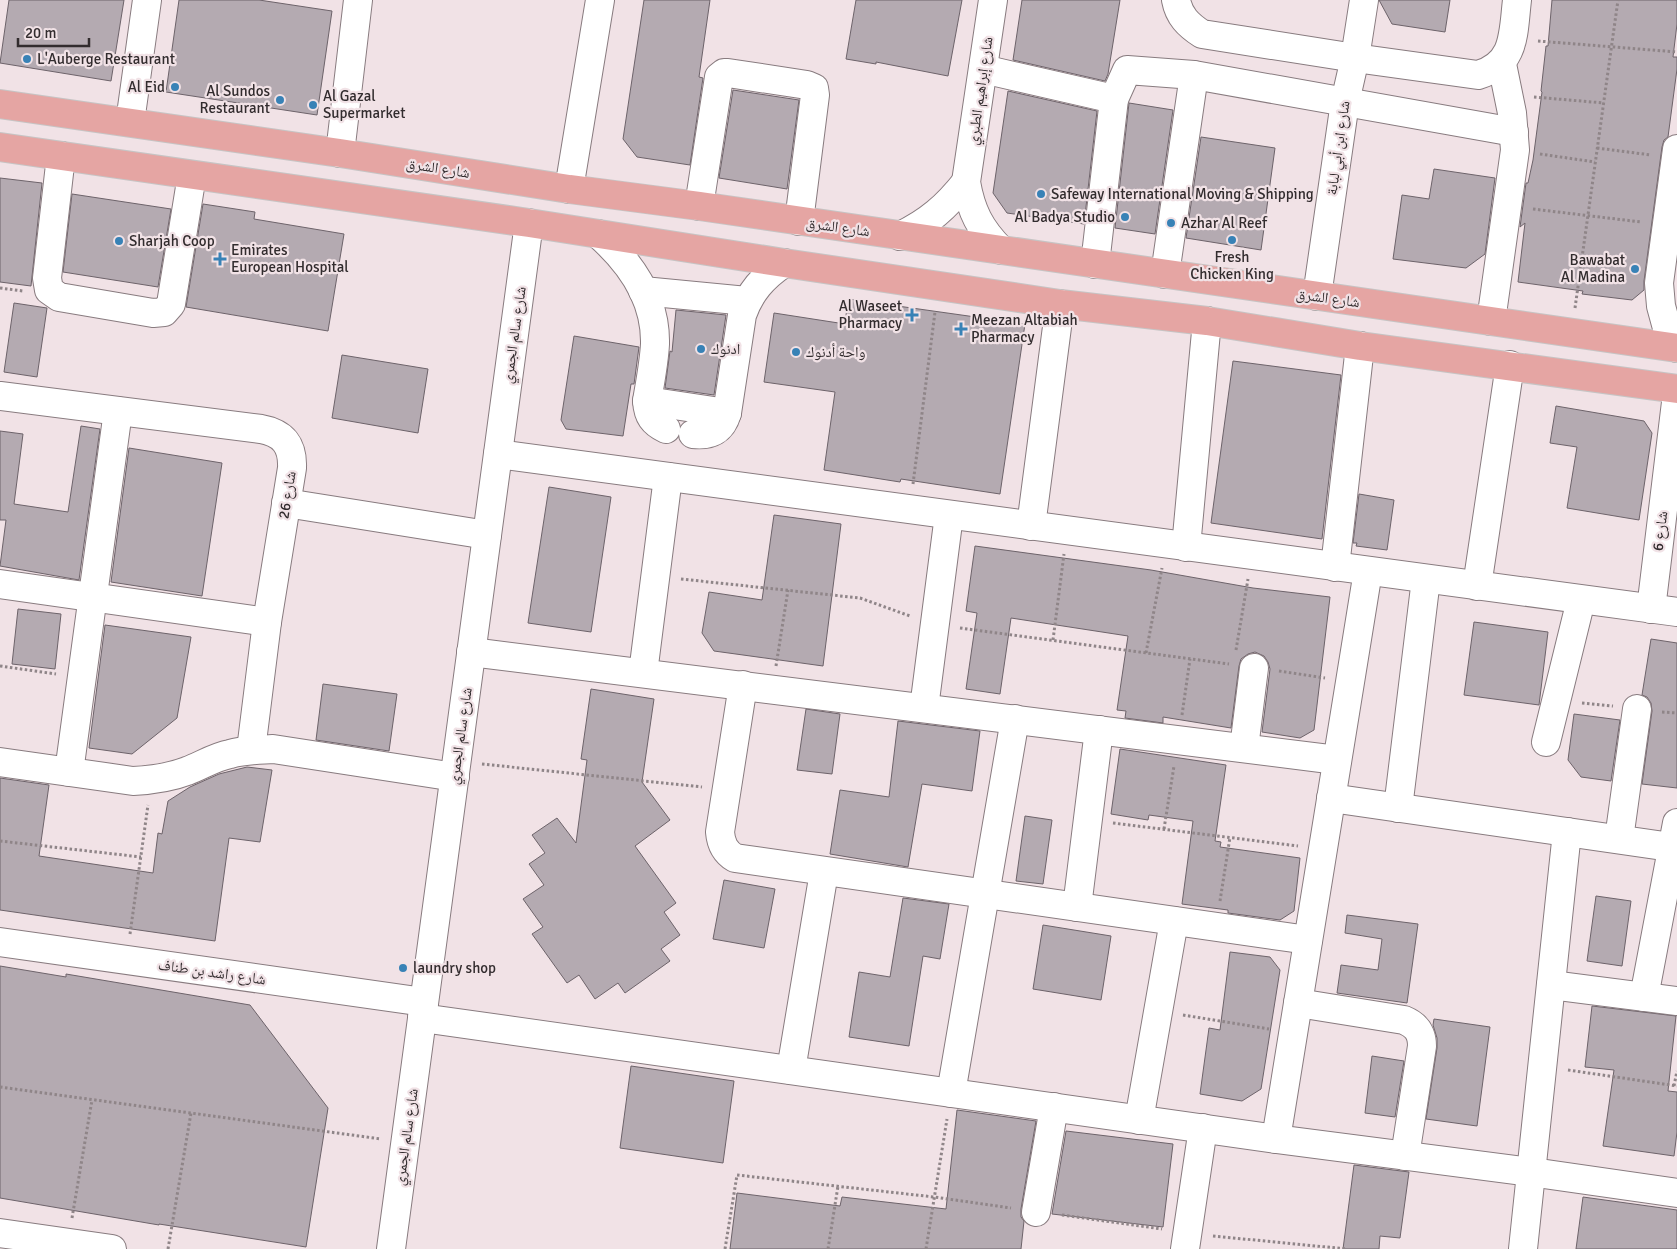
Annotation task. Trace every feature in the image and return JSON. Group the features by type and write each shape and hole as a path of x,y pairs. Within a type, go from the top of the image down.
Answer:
{"main road":[{"name":"شارع الشرق","path":"0,104 340,153 569,189 699,206 1677,348"},
{"path":"0,147 529,223 1060,304 1207,321 1360,346 1677,389"}],"street":[{"path":"130,122 147,0"},
{"path":"340,153 358,0"},
{"path":"569,189 600,0"},
{"name":"شارع إبراهيم الطبري","path":"993,0 966,182 969,201 977,220 987,236 1000,250"},
{"path":"1176,0 1181,16 1190,27 1202,34 1478,76 1491,72 1507,52"},
{"name":"شارع ابن أبي لبابة","path":"1317,296 1345,102 1355,58 1364,0"},
{"path":"1491,322 1508,206 1515,141 1508,95 1507,52 1517,0"},
{"path":"983,69 1114,99"},
{"path":"1095,264 1114,99 1127,70 1194,75 1345,102 1515,141"},
{"path":"699,206 719,77 724,73 728,73 811,86 815,92 799,221"},
{"path":"1165,274 1194,75"},
{"path":"1676,154 1659,283 1661,306 1667,328 1677,348"},
{"path":"61,156 47,278 50,290 59,298 153,313 164,312 171,304 192,175"},
{"path":"900,236 937,214 953,199 966,182"},
{"name":"شارع سالم الجمري","path":"391,1249 529,223"},
{"path":"598,234 624,259 635,275 650,308 655,345 647,401 648,410 651,419 657,425 666,429"},
{"path":"693,434 711,433 719,429 724,422 742,315 747,301 756,286 769,273 784,263"},
{"path":"643,291 747,301"},
{"path":"1031,526 1060,304"},
{"path":"1176,545 1207,321"},
{"path":"1335,567 1360,346"},
{"path":"1477,586 1510,366"},
{"name":"شارع 6","path":"1664,611 1677,394"},
{"name":"شارع 26","path":"0,396 272,431 282,437 292,456 250,750"},
{"path":"647,401 727,413"},
{"path":"69,772 118,411"},
{"path":"498,454 1664,611"},
{"path":"643,673 668,477"},
{"path":"286,503 487,535"},
{"path":"924,708 949,515"},
{"path":"1276,1139 1368,571"},
{"path":"1398,808 1426,579"},
{"path":"0,584 267,622"},
{"path":"1546,742 1581,600"},
{"path":"472,652 1337,760"},
{"path":"1244,667 1244,748"},
{"path":"743,685 720,832 723,847 728,854 735,858 1308,940"},
{"path":"1619,839 1637,709"},
{"path":"951,1093 1015,719"},
{"path":"1077,907 1099,730"},
{"path":"0,762 133,781 152,780 188,771 229,754 250,750 273,749 456,769"},
{"path":"1331,798 1619,839 1675,839 1644,997"},
{"path":"1523,1249 1567,832"},
{"path":"791,1070 824,872"},
{"path":"1139,1120 1174,921"},
{"name":"شارع راشد بن طناف","path":"0,942 127,960 791,1070 1139,1120 1677,1193"},
{"path":"1551,985 1677,1002"},
{"path":"1298,1003 1404,1020 1412,1023 1418,1029 1422,1037 1422,1046 1404,1156"},
{"path":"1036,1212 1054,1107"},
{"path":"1186,1241 1203,1128"},
{"path":"0,1233 112,1249"}],"path":[{"path":"1572,333 1618,0"},
{"path":"1507,52 1612,46 1677,52"},
{"path":"1508,95 1604,103"},
{"path":"1515,141 1595,162"},
{"path":"1597,148 1676,154"},
{"path":"1508,206 1666,225"},
{"path":"910,509 938,286"},
{"path":"1053,640 1068,531"},
{"path":"1146,653 1176,545"},
{"path":"1244,667 1251,555"},
{"path":"655,576 860,598 935,624 1350,681"},
{"path":"772,689 788,590"},
{"path":"0,666 82,677"},
{"path":"456,769 727,790"},
{"path":"127,960 152,780"},
{"path":"1088,820 1323,849"},
{"path":"1216,927 1230,837"},
{"path":"0,841 141,857"},
{"path":"1158,1011 1293,1032"},
{"path":"1542,1066 1676,1086 1677,1071"},
{"path":"0,1087 406,1142"},
{"path":"926,1249 951,1093"},
{"path":"68,1243 92,1100"},
{"path":"168,1249 191,1113"},
{"path":"726,1249 737,1175 934,1197 1036,1212 1186,1241 1347,1249"},
{"path":"828,1249 838,1186"}],"building":[{"path":"9,0 124,0 111,81 0,63"},
{"path":"179,0 259,0 332,11 317,115 166,92"},
{"path":"644,0 710,0 699,77 703,78 690,165 637,157 623,139"},
{"path":"856,0 962,0 948,76 876,62 876,64 846,59"},
{"path":"1022,0 1120,0 1108,74 1105,81 1013,60"},
{"path":"1379,0 1450,0 1445,32 1392,24"},
{"path":"1552,0 1677,0 1677,24 1673,57 1677,57 1677,69 1668,137 1664,140 1662,147 1644,290 1632,300 1582,294 1583,291 1518,282 1525,223 1520,227 1526,183 1528,183 1533,160"},
{"path":"733,90 799,100 787,189 719,178"},
{"path":"1008,91 1097,111 1084,224 1007,213 993,193"},
{"path":"1129,103 1173,110 1155,234 1115,228"},
{"path":"1201,137 1275,148 1261,250 1186,238"},
{"path":"1434,169 1495,178 1485,254 1466,268 1393,259 1402,195 1429,199"},
{"path":"0,178 42,183 31,286 0,282"},
{"name":"Sharjah Coop","path":"72,194 171,209 158,287 63,272"},
{"path":"203,204 255,212 254,219 344,234 328,331 186,307"},
{"path":"848,299 1025,324 1000,494 901,479 900,482 824,470 835,392 764,382 774,313 845,324"},
{"path":"14,303 47,308 37,377 4,372"},
{"name":"ادنوك","path":"676,310 726,315 714,395 665,388 670,351 672,352"},
{"path":"574,336 639,347 634,384 631,384 623,436 566,429 561,420"},
{"path":"342,355 428,369 418,433 332,418"},
{"path":"1233,361 1341,375 1322,539 1211,523"},
{"path":"1556,406 1644,421 1652,433 1639,520 1567,508 1577,447 1550,443"},
{"path":"81,426 100,429 79,580 0,566 6,520 0,520 0,431 23,434 14,504 68,512"},
{"path":"129,448 222,463 202,596 111,582"},
{"path":"549,487 611,497 591,632 528,623"},
{"path":"1359,494 1394,500 1387,550 1356,546 1357,543 1353,543"},
{"path":"774,515 841,524 823,666 714,651 702,633 709,592 762,600"},
{"path":"975,546 1151,570 1253,588 1330,597 1314,730 1300,738 1262,732 1270,669 1264,656 1255,652 1241,659 1231,728 1163,717 1163,723 1125,718 1126,711 1117,710 1128,636 1011,618 1000,694 966,689 977,613 966,611"},
{"path":"18,609 61,614 55,669 12,664"},
{"path":"1474,622 1548,632 1539,705 1464,695"},
{"path":"105,625 191,637 177,718 132,754 89,748"},
{"path":"1651,639 1677,643 1677,788 1642,784 1652,711 1651,703 1647,697 1642,695"},
{"path":"323,684 397,694 389,751 316,740"},
{"path":"591,689 654,699 642,782 670,820 635,846 676,903 664,912 680,935 661,949 670,961 625,993 618,983 595,999 579,975 567,983 532,934 543,927 523,899 544,885 529,864 545,853 532,835 557,818 576,843 587,760 581,759"},
{"path":"806,709 840,714 832,774 797,770"},
{"path":"1574,714 1620,720 1611,781 1581,777 1568,760"},
{"path":"898,721 980,731 972,791 922,784 908,867 830,854 840,790 889,797"},
{"path":"1120,749 1226,765 1215,841 1221,842 1220,847 1300,858 1294,911 1280,920 1182,904 1193,821 1149,815 1148,820 1111,814"},
{"path":"247,767 272,770 260,842 229,838 215,941 0,910 0,778 49,785 39,856 153,873 158,833 162,834 168,801 190,787 219,774"},
{"path":"1025,816 1052,820 1043,884 1016,881"},
{"path":"724,880 775,889 764,948 713,939"},
{"path":"1596,896 1631,901 1622,966 1587,961"},
{"path":"903,898 949,904 940,959 923,956 909,1046 849,1037 859,972 890,977"},
{"path":"1347,915 1418,924 1407,1003 1337,993 1341,965 1378,970 1382,939 1345,933"},
{"path":"1043,925 1111,936 1101,1000 1033,989"},
{"path":"1230,952 1270,957 1280,970 1261,1089 1242,1101 1200,1094 1209,1028 1220,1030"},
{"path":"0,966 66,977 66,974 250,1005 328,1108 306,1247 159,1225 0,1198"},
{"path":"1592,1006 1676,1016 1668,1091 1677,1092 1677,1132 1674,1156 1603,1146 1614,1070 1585,1067"},
{"path":"1434,1019 1490,1027 1477,1126 1426,1119 1437,1048 1437,1038 1433,1025"},
{"path":"1372,1056 1404,1061 1395,1117 1365,1113"},
{"path":"631,1066 734,1081 723,1163 620,1148"},
{"path":"957,1110 1036,1121 1021,1209 1021,1217 1024,1221 1021,1249 730,1249 737,1193 840,1206 842,1197 946,1209"},
{"path":"1066,1131 1173,1144 1163,1227 1052,1214"},
{"path":"1354,1165 1409,1172 1400,1238 1380,1236 1379,1249 1343,1249"},
{"path":"1583,1197 1677,1210 1677,1249 1576,1249"}],"place":[{"name":"L'Auberge Restaurant","path":"27,59"},
{"name":"Al Eid","path":"175,87"},
{"name":"Al Sundos Restaurant","path":"280,100"},
{"name":"Al Gazal Supermarket","path":"313,105"},
{"name":"Safeway International Moving & Shipping","path":"1041,194"},
{"name":"Al Badya Studio","path":"1125,217"},
{"name":"Azhar Al Reef","path":"1171,223"},
{"name":"Fresh Chicken King","path":"1232,240"},
{"name":"Sharjah Coop","path":"119,241"},
{"name":"Emirates European Hospital","path":"220,259"},
{"name":"Bawabat Al Madina","path":"1635,269"},
{"name":"Al Waseet Pharmacy","path":"912,315"},
{"name":"Meezan Altabiah Pharmacy","path":"961,329"},
{"name":"ادنوك","path":"701,349"},
{"name":"واحة أدنوك","path":"796,352"},
{"name":"laundry shop","path":"403,968"}]}
